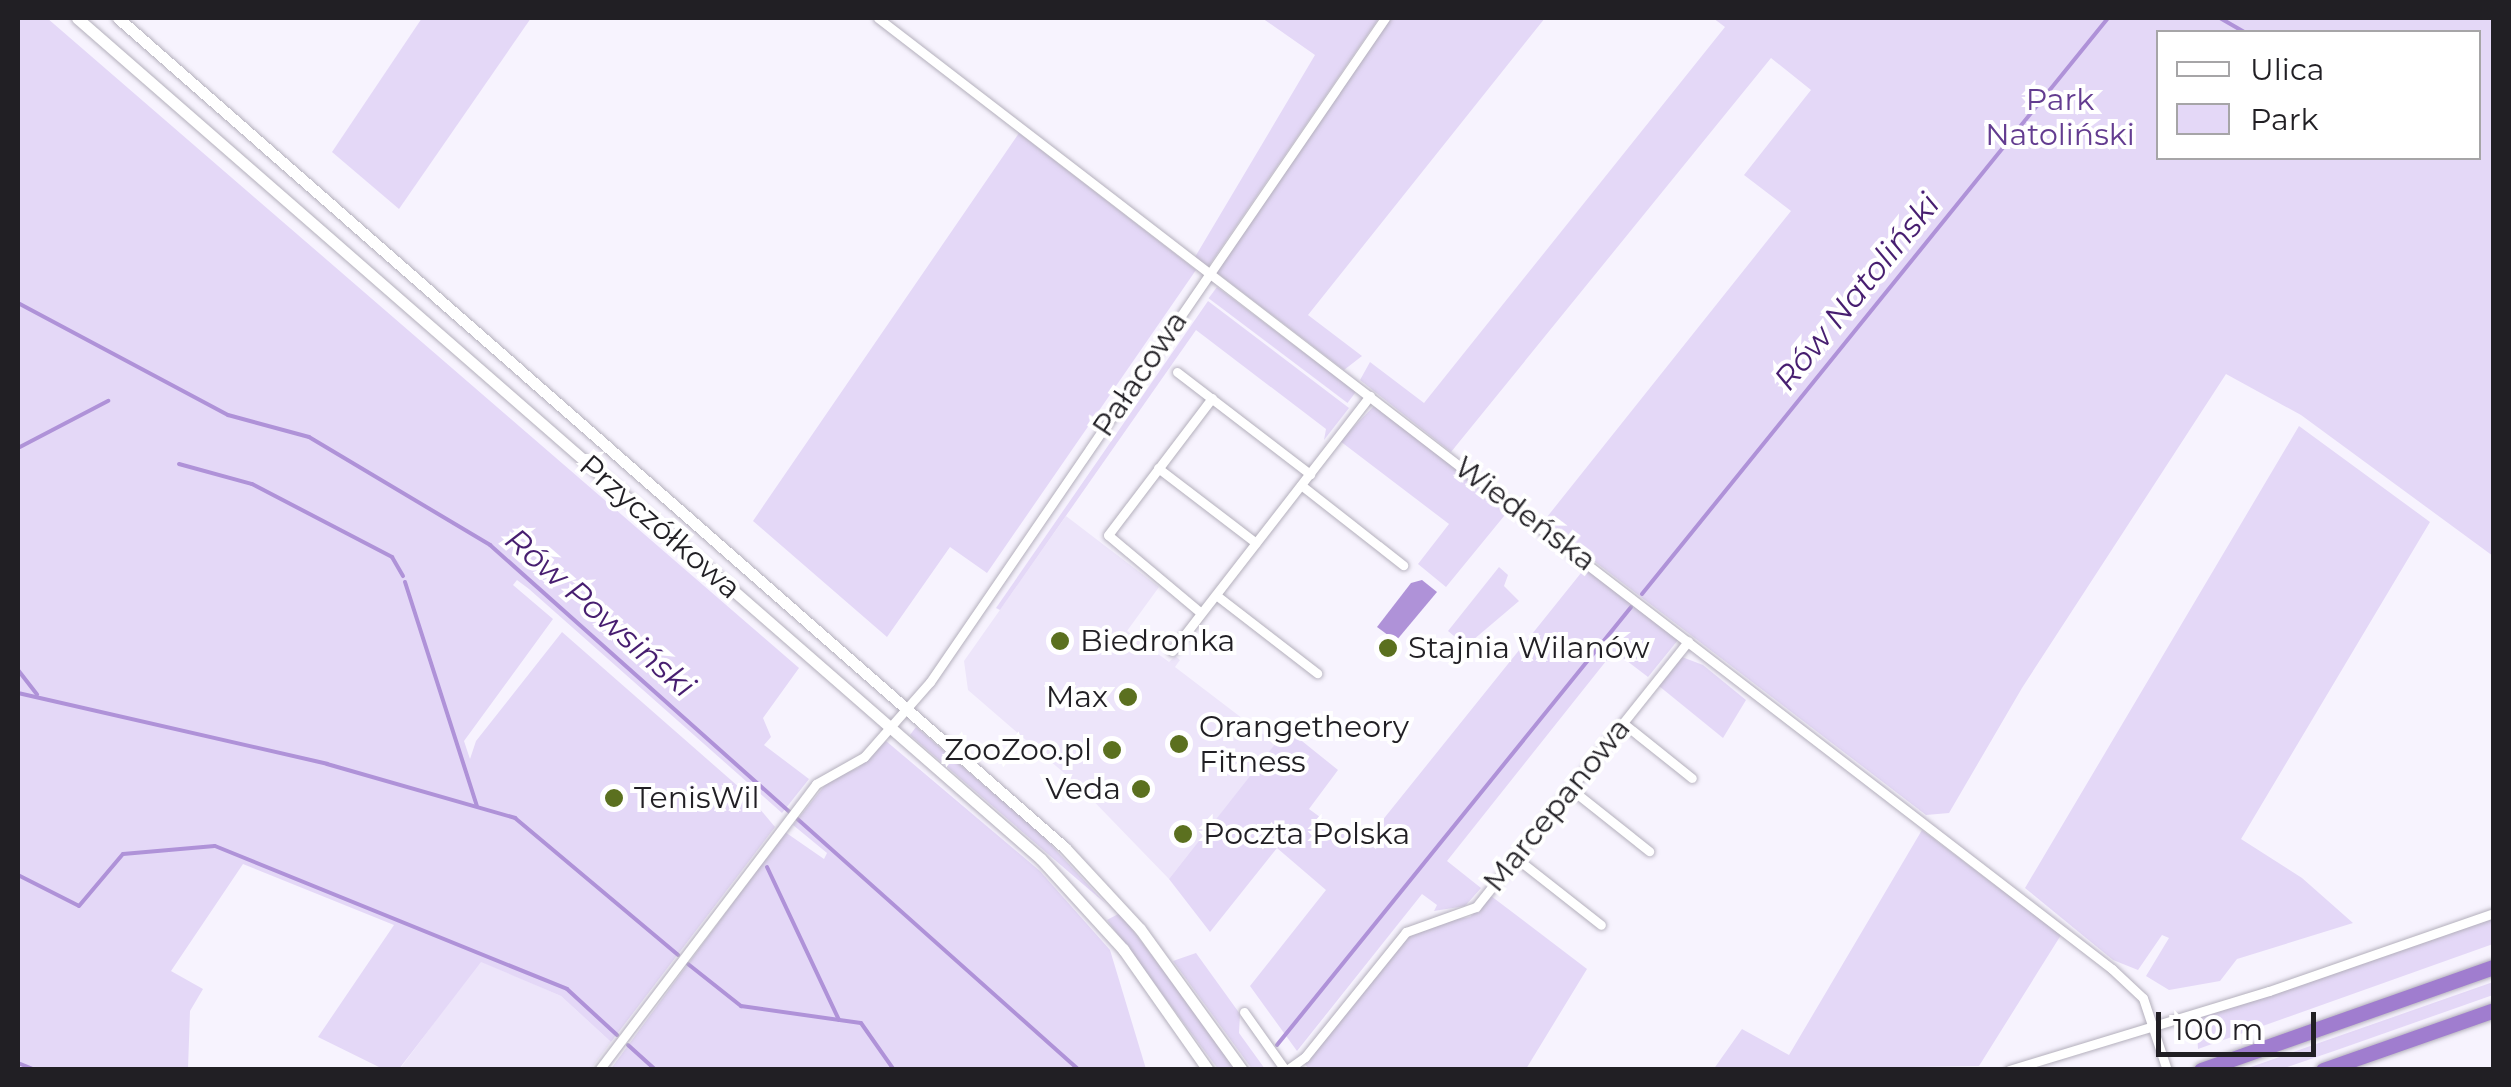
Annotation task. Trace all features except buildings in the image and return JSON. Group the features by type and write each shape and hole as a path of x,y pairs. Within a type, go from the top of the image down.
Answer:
{"highway":[{"path":"2200,1070 2494,967"},
{"path":"2323,1070 2494,1010"}],"main road":[{"name":"Przyczółkowa","path":"77,18 891,728 1084,903 1208,1070"},
{"name":"Przyczółkowa","path":"118,18 908,709 1118,903 1242,1070"},
{"path":"523,407 534,399 556,402"},
{"path":"1084,903 1100,911 1118,903"}],"street":[{"name":"Wiedeńska","path":"878,18 2112,968 2143,998 2167,1070"},
{"name":"Pałacowa","path":"599,1070 816,784 855,764 908,709 1385,18"},
{"path":"1177,372 1310,474"},
{"path":"1172,651 1370,396"},
{"path":"1201,613 1108,538 1212,398"},
{"path":"1158,468 1256,543"},
{"path":"1301,485 1403,564"},
{"path":"1216,595 1318,673"},
{"name":"Marcepanowa","path":"1286,1070 1305,1058 1406,932 1470,912 1688,641"},
{"path":"1623,723 1692,778"},
{"path":"1571,789 1648,851"},
{"path":"1516,858 1600,925"},
{"path":"2009,1070 2494,913"},
{"path":"1244,1012 1286,1070"}],"shaded area":[{"path":"1066,516 1159,587 1127,631 1169,662 1175,656 1180,660 1175,667 1276,744 1169,879 1078,785 968,690 964,661"},
{"path":"1422,580 1437,592 1396,641 1377,627 1411,583"},
{"path":"480,961 561,996 611,1042 591,1069 399,1070"}],"green space":[{"path":"18,18 47,18 799,668 763,718 771,737 764,745 809,779 782,813 529,589 517,580 513,585 553,619 464,741 470,759 476,741 562,632 748,795 775,827 611,1042 561,996 481,962 399,1069 383,1069 318,1037 394,925 243,864 171,971 203,989 190,1011 188,1069 18,1069"},
{"path":"422,18 531,18 399,209 332,152"},
{"path":"1262,18 1379,18 1208,267 1195,257 1315,55"},
{"path":"1391,18 1545,18 1308,315 1362,356 1344,370 1216,272"},
{"name":"Park Natoliński","path":"1713,18 2493,18 2493,556 2301,415 2226,374 2022,688 1949,813 1926,815 1543,522 1791,211 1744,175 1811,90 1771,58 1451,452 1360,380 1370,362 1424,403 1725,27"},
{"path":"1019,133 1196,270 987,573 950,547 887,637 753,521"},
{"path":"1217,287 1356,392 1348,403 1209,298"},
{"path":"1208,301 1349,408 1324,440 1326,429 1196,330 1000,610 996,608"},
{"path":"1374,406 1509,510 1446,587 1418,564 1449,524 1340,441"},
{"path":"2299,426 2430,522 2241,839 2302,878 2353,923 2237,959 2220,981 2169,990 2146,976 2169,938 2162,935 2138,970 2113,960 2025,888"},
{"path":"1499,567 1508,575 1504,586 1519,601 1466,646 1448,631"},
{"path":"1585,568 1678,640 1648,677 1614,651 1447,861 1481,888 1465,906 1434,911 1437,905 1422,894 1297,1051 1250,986 1326,890 1277,848 1210,932 1169,879 1287,729 1338,770 1309,809 1361,847"},
{"path":"1682,657 1703,665 1746,700 1723,738 1659,686"},
{"path":"916,727 1041,834 1106,904 910,735"},
{"path":"886,741 1040,871 1110,950 1146,1069 610,1070 785,832 824,859 827,853 793,825 829,780 858,768"},
{"path":"1922,830 2061,935 1979,1066 1713,1070 1742,1029 1789,1055"},
{"path":"1491,896 1587,969 1526,1069 1309,1070 1305,1064 1410,935 1422,925 1470,917"},
{"path":"1120,913 1235,1069 1218,1069 1107,920"},
{"path":"2493,918 2493,944 2198,1049 2196,1019"},
{"path":"1196,953 1240,1014 1239,1033 1265,1069 1252,1069 1173,961"},
{"path":"2493,982 2493,995 2337,1050 2282,1069 2245,1069"}],"waterway":[{"name":"Rów Natoliński","path":"1642,594 2108,18"},
{"path":"2220,18 2241,30"},
{"name":"Rów Powsiński","path":"18,303 228,415 309,437 490,545 1079,1070"},
{"path":"18,448 108,401"},
{"path":"179,464 252,484 392,557 403,576"},
{"path":"405,582 477,806"},
{"name":"Rów Natoliński","path":"1277,1045 1631,607"},
{"path":"18,670 37,694"},
{"path":"18,693 327,764 515,818 678,955"},
{"path":"18,875 79,906 123,854 215,846 567,989 617,1035"},
{"path":"767,867 839,1020"},
{"path":"688,964 741,1006 861,1023 894,1070"},
{"path":"628,1045 656,1070"},
{"path":"18,1063 35,1070"}],"place":[{"name":"Biedronka","path":"1060,641"},
{"name":"Stajnia Wilanów","path":"1388,648"},
{"name":"Max","path":"1128,697"},
{"name":"Orangetheory Fitness","path":"1179,744"},
{"name":"ZooZoo.pl","path":"1112,750"},
{"name":"Veda","path":"1141,789"},
{"name":"TenisWil","path":"614,798"},
{"name":"Poczta Polska","path":"1183,834"}]}
